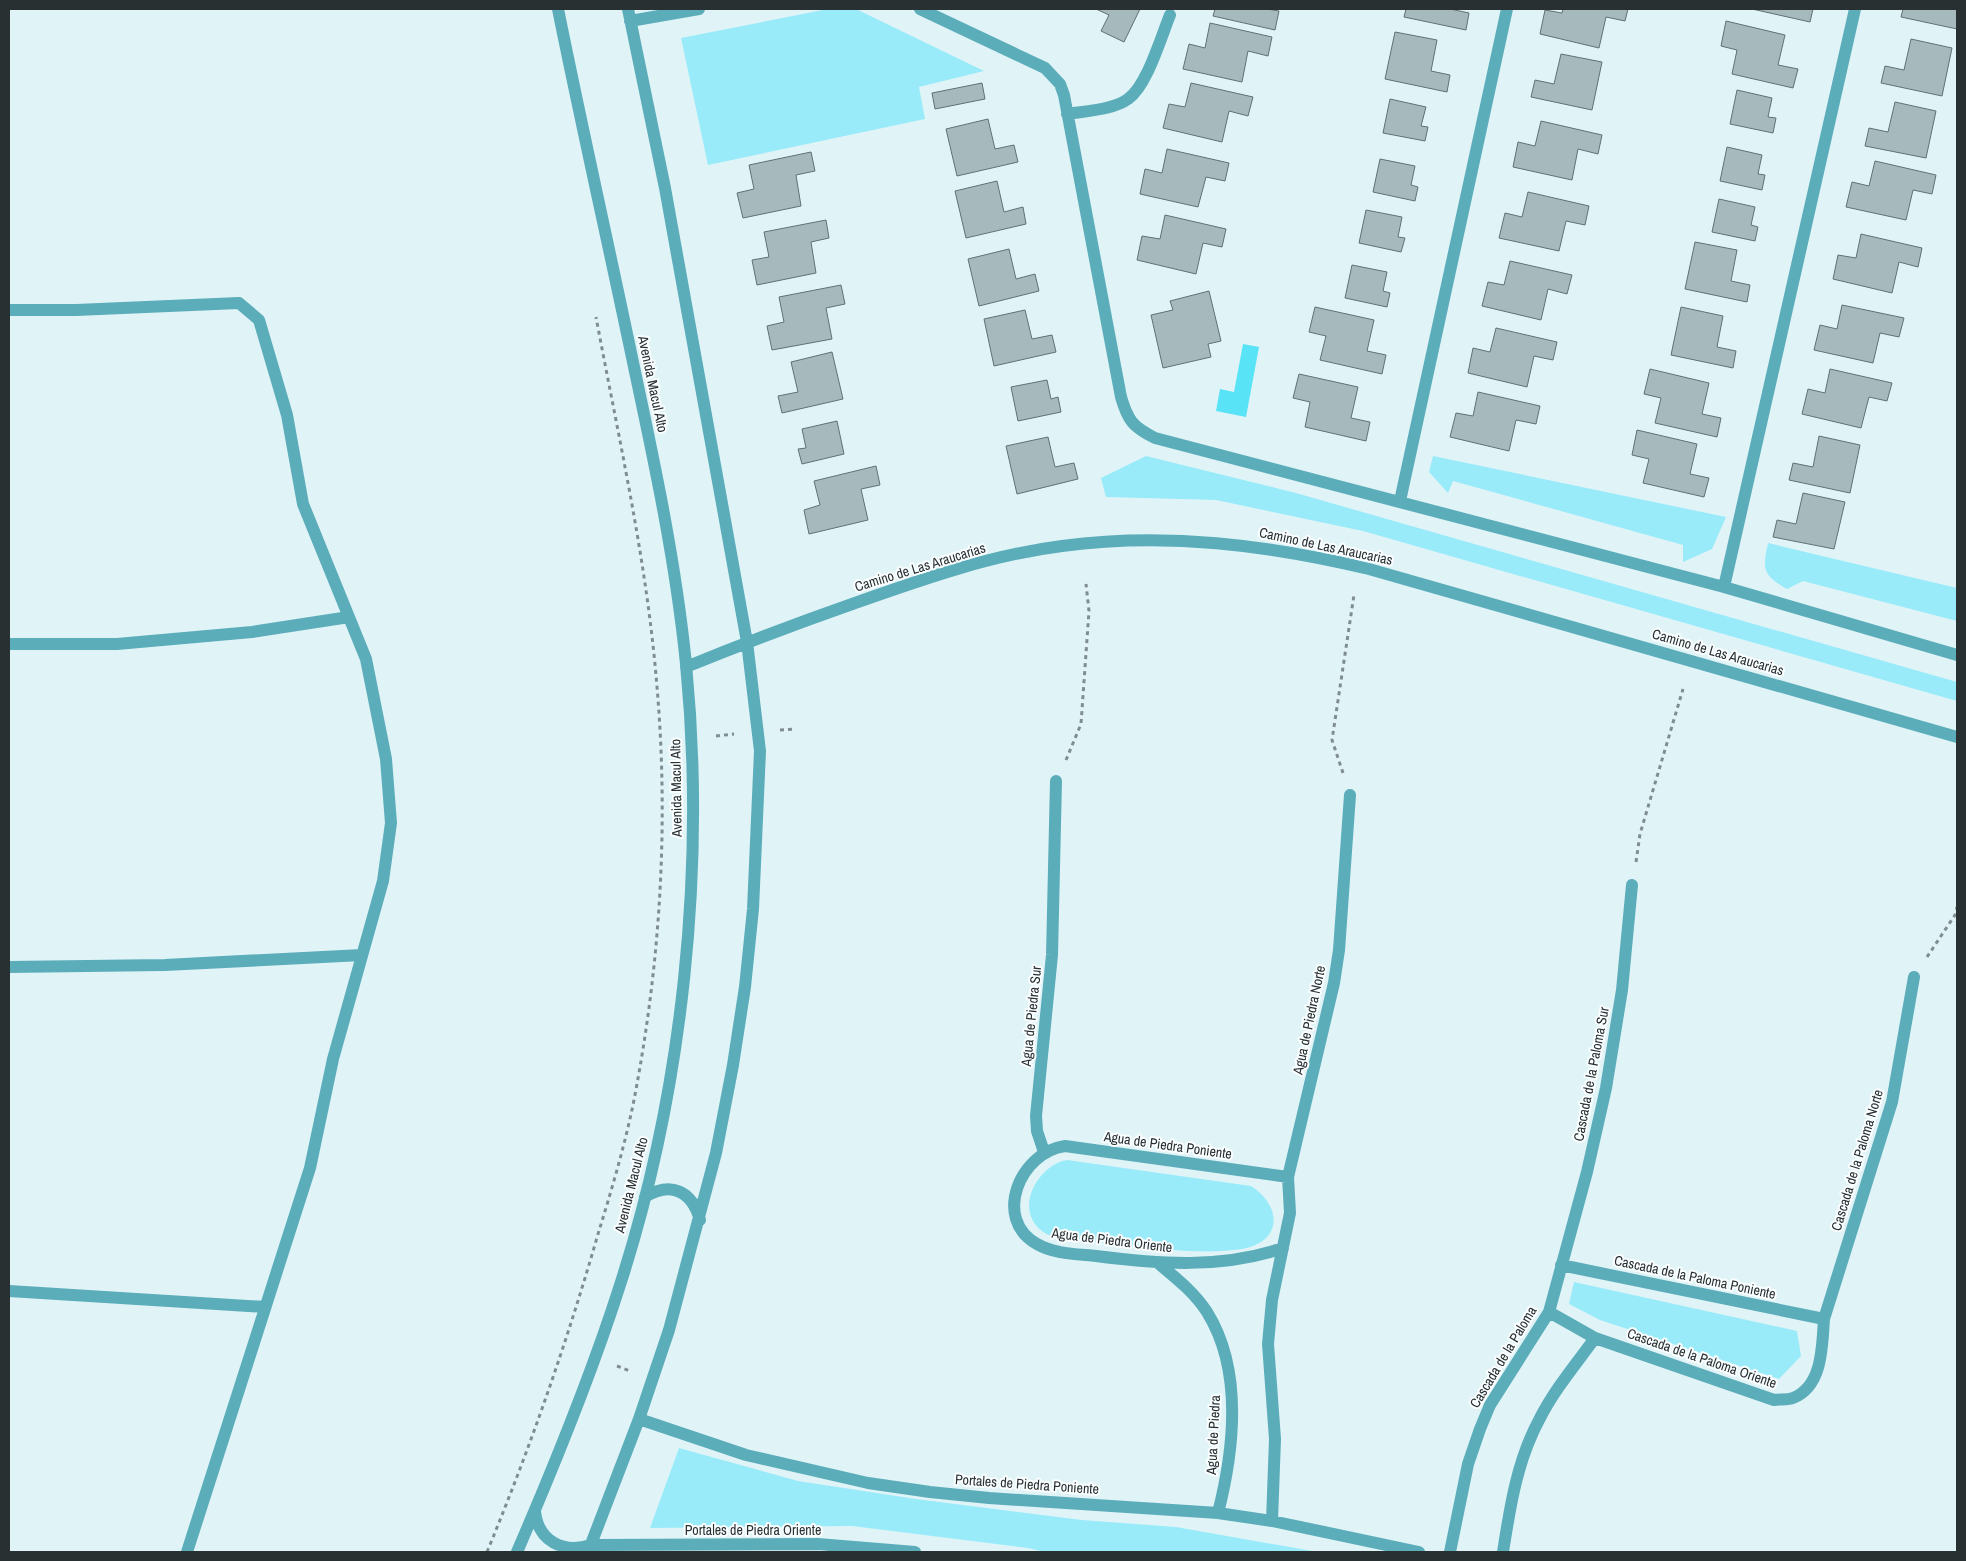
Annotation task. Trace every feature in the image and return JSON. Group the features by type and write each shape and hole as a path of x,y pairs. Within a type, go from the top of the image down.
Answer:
{"street":[{"name":"Avenida Macul Alto","path":"518,1552 596,1358 622,1281 645,1197 664,1111 678,1023 687,936 692,846 690,738 686,667 676,581 661,496 558,9"},
{"path":"590,1549 639,1419 669,1330 700,1220 733,1065 744,987 758,830 760,752 746,642 665,188 629,15 699,9"},
{"path":"920,9 1045,68 1060,84 1121,397 1128,419 1135,427 1155,438 1724,587 1957,654"},
{"path":"1400,501 1507,9"},
{"path":"1724,587 1855,9"},
{"path":"1067,114 1116,104 1128,99 1142,80 1170,15"},
{"path":"9,310 76,310 239,303 259,320 287,416 303,504 368,668 386,759 392,823 383,881 333,1059 310,1168 187,1552"},
{"name":"Camino de Las Araucarias","path":"686,667 746,642 911,583 962,567 1017,554 1063,546 1106,542 1157,540 1241,544 1323,558 1435,586 1957,738"},
{"path":"9,644 127,643 252,632 349,618"},
{"name":"Agua de Piedra Sur","path":"1044,1152 1036,1130 1036,1116 1052,955 1056,781"},
{"name":"Agua de Piedra Norte","path":"1283,1248 1290,1213 1288,1177 1334,983 1339,950 1350,795"},
{"name":"Cascada de la Paloma Sur","path":"1561,1265 1606,1088 1622,990 1632,885"},
{"path":"9,967 165,965 362,955"},
{"name":"Cascada de la Paloma Norte","path":"1824,1319 1892,1102 1914,977"},
{"name":"Agua de Piedra Poniente","path":"1044,1152 1058,1147 1080,1147 1288,1177"},
{"name":"Agua de Piedra Oriente","path":"1044,1152 1025,1172 1019,1183 1014,1212 1021,1231 1028,1238 1047,1249 1158,1263 1231,1261 1256,1257 1283,1248"},
{"path":"645,1197 655,1191 667,1189 679,1191 690,1198 697,1208 700,1220"},
{"path":"1272,1521 1275,1439 1268,1344 1272,1300 1283,1248"},
{"name":"Agua de Piedra","path":"1158,1263 1193,1294 1207,1312 1219,1337 1227,1362 1231,1414 1229,1461 1218,1513"},
{"name":"Cascada de la Paloma","path":"1450,1552 1468,1464 1480,1429 1490,1406 1549,1312 1561,1265"},
{"name":"Cascada de la Paloma Poniente","path":"1561,1265 1824,1319"},
{"path":"9,1291 265,1307"},
{"name":"Cascada de la Paloma Oriente","path":"1549,1312 1595,1338 1774,1400 1792,1399 1807,1389 1816,1373 1821,1354 1824,1319"},
{"path":"1503,1552 1511,1501 1520,1466 1538,1420 1595,1338"},
{"name":"Portales de Piedra Poniente","path":"639,1419 746,1455 868,1483 989,1498 1218,1513 1272,1521 1419,1552"},
{"name":"Portales de Piedra Oriente","path":"535,1510 538,1526 548,1540 569,1549 818,1544 915,1552"}],"path":[{"path":"487,1552 516,1480 564,1346 606,1209 632,1108 657,942 662,858 660,740 650,614 595,311"},
{"path":"1056,781 1081,724 1090,611 1086,584"},
{"path":"1350,795 1332,740 1354,594"},
{"path":"1632,885 1640,834 1683,689"},
{"path":"660,740 795,729"},
{"path":"1914,977 1955,914 1957,907"},
{"path":"564,1346 652,1380"}],"shaded area":[{"path":"828,9 856,9 984,71 919,87 925,119 708,165 681,38"},
{"path":"1243,344 1259,347 1246,417 1216,411 1220,389 1234,392"},
{"path":"1146,456 1296,493 1957,682 1957,701 1363,531 1216,500 1106,497 1101,478"},
{"path":"1433,456 1726,517 1712,549 1683,562 1683,545 1453,481 1448,493 1429,472"},
{"path":"1768,543 1957,588 1957,621 1803,581 1787,589 1773,580 1766,571 1765,560"},
{"path":"1067,1160 1251,1186 1268,1203 1273,1213 1274,1222 1271,1231 1265,1239 1255,1245 1242,1249 1222,1251 1153,1248 1055,1237 1042,1231 1034,1222 1030,1211 1030,1200 1033,1189 1047,1170"},
{"path":"1574,1282 1797,1331 1801,1356 1779,1379 1600,1320 1569,1304"},
{"path":"679,1448 798,1481 916,1499 1082,1520 1176,1527 1318,1552 1045,1552 1028,1548 852,1526 650,1528"}],"building":[{"path":"1096,9 1140,9 1124,42 1101,31 1109,15"},
{"path":"1215,9 1267,9 1279,11 1275,30 1213,16"},
{"path":"1406,9 1450,9 1469,13 1466,30 1404,17"},
{"path":"1563,9 1628,9 1625,21 1606,17 1599,48 1540,34 1545,10 1562,13"},
{"path":"1752,9 1813,9 1810,22"},
{"path":"1903,9 1957,9 1957,29 1901,17"},
{"path":"1726,21 1785,35 1778,65 1798,69 1793,88 1732,74 1737,50 1721,46"},
{"path":"1210,23 1272,37 1268,56 1248,51 1242,82 1183,69 1189,44 1205,48"},
{"path":"1395,32 1437,40 1431,71 1450,75 1447,92 1385,79"},
{"path":"1911,39 1952,48 1942,96 1881,83 1885,66 1904,70"},
{"path":"1561,54 1602,62 1592,110 1531,97 1535,80 1554,84"},
{"path":"982,83 985,99 935,109 932,93"},
{"path":"1191,83 1253,97 1248,116 1229,111 1222,142 1163,128 1169,104 1185,107"},
{"path":"1737,90 1772,98 1768,117 1776,118 1773,133 1730,124"},
{"path":"1390,99 1426,107 1421,126 1428,127 1425,141 1383,133"},
{"path":"1895,102 1936,111 1926,158 1865,146 1869,128 1888,132"},
{"path":"988,119 995,149 1014,145 1018,162 957,176 946,129"},
{"path":"1541,121 1602,135 1598,154 1578,149 1572,180 1513,167 1518,142 1535,146"},
{"path":"1727,147 1762,155 1758,174 1765,175 1762,190 1720,181"},
{"path":"1167,149 1229,163 1225,181 1206,177 1198,207 1140,194 1145,169 1162,173"},
{"path":"811,152 815,171 796,175 801,206 743,218 737,193 754,189 749,165"},
{"path":"1380,159 1415,166 1411,185 1418,187 1415,201 1373,192"},
{"path":"1875,161 1936,175 1932,194 1913,190 1906,220 1846,207 1852,182 1869,186"},
{"path":"997,181 1004,212 1023,207 1026,224 966,238 955,191"},
{"path":"1528,192 1589,206 1585,225 1566,221 1559,251 1499,238 1505,213 1522,217"},
{"path":"1719,199 1755,207 1751,225 1758,227 1755,241 1712,232"},
{"path":"1366,210 1402,217 1398,237 1405,238 1401,252 1359,243"},
{"path":"1165,215 1226,229 1222,247 1203,243 1196,274 1137,260 1142,236 1160,239"},
{"path":"826,220 829,238 811,242 816,273 757,285 752,260 769,257 764,232"},
{"path":"1861,234 1922,248 1918,267 1899,262 1892,293 1833,279 1838,255 1856,258"},
{"path":"1695,242 1737,250 1731,281 1750,285 1747,302 1685,289"},
{"path":"1009,249 1016,279 1035,274 1039,291 979,306 968,259"},
{"path":"1510,261 1572,275 1567,294 1548,289 1541,320 1482,306 1488,282 1504,285"},
{"path":"1352,265 1387,272 1383,291 1390,293 1387,307 1345,298"},
{"path":"841,285 845,304 826,308 832,339 772,350 767,326 784,322 779,297"},
{"path":"1209,291 1221,341 1208,344 1211,357 1163,368 1151,315 1173,310 1170,301"},
{"path":"1842,305 1904,318 1899,337 1880,333 1873,363 1814,350 1820,325 1837,329"},
{"path":"1315,307 1374,320 1367,351 1386,355 1382,374 1320,360 1326,336 1309,332"},
{"path":"1681,307 1723,316 1717,347 1736,351 1733,368 1671,355"},
{"path":"1025,310 1032,339 1052,335 1056,352 994,366 984,319"},
{"path":"1496,328 1557,342 1553,360 1534,356 1527,387 1468,373 1473,348 1490,352"},
{"path":"832,352 843,399 782,413 778,396 798,392 791,362"},
{"path":"1650,369 1709,383 1702,414 1721,418 1717,437 1655,423 1661,398 1644,394"},
{"path":"1830,369 1892,383 1887,401 1869,397 1861,428 1802,414 1808,389 1825,393"},
{"path":"1299,374 1358,387 1351,418 1370,422 1366,441 1305,427 1310,402 1293,398"},
{"path":"1047,380 1051,399 1058,397 1061,412 1018,421 1011,387"},
{"path":"1478,392 1540,406 1536,424 1516,420 1509,451 1450,437 1456,413 1473,416"},
{"path":"837,421 844,454 802,464 798,449 806,448 802,429"},
{"path":"1637,430 1697,444 1690,474 1709,478 1704,497 1643,483 1649,459 1632,455"},
{"path":"1819,436 1860,445 1850,493 1789,480 1793,463 1813,467"},
{"path":"1048,437 1055,467 1074,463 1078,479 1017,494 1006,446"},
{"path":"876,466 880,485 861,489 868,520 809,534 804,510 820,505 814,481"},
{"path":"1803,493 1845,502 1834,549 1773,537 1777,520 1796,524"}]}
